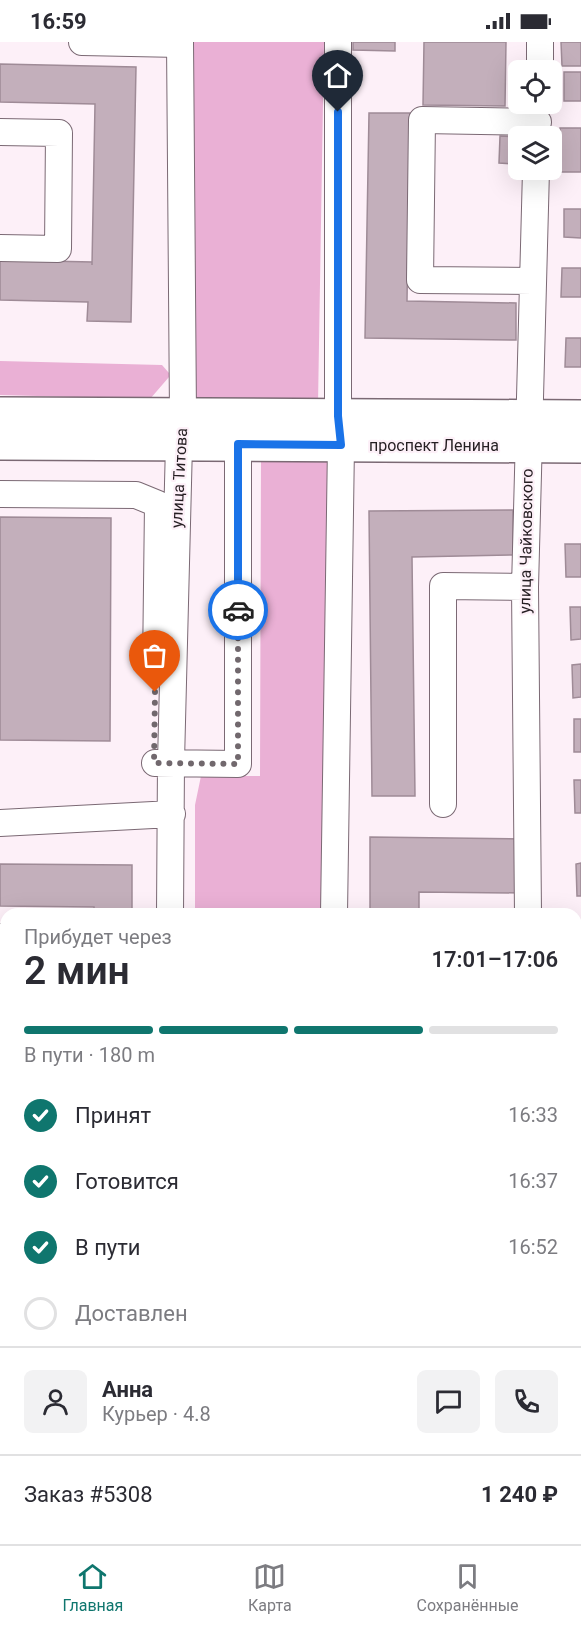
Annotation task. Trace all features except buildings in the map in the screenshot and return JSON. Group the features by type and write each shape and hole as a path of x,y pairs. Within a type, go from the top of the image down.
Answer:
{"main road":[{"name":"проспект Ленина","path":"0,414 181,429 528,431 581,417"},
{"name":"проспект Ленина","path":"0,444 181,429 238,444 339,430"},
{"name":"проспект Ленина","path":"528,431 581,446"}],"street":[{"path":"82,42 180,43"},
{"path":"334,908 339,430 338,42"},
{"path":"540,42 540,60"},
{"name":"улица Титова","path":"170,908 172,814 168,503 181,429 180,43"},
{"path":"533,281 420,280 422,120 538,121"},
{"path":"0,132 59,133 58,249 0,248"},
{"name":"улица Чайковского","path":"528,908 525,586 536,180"},
{"path":"171,762 238,764 238,444"},
{"path":"0,494 136,495 168,503"},
{"path":"443,804 443,586 525,586"},
{"path":"0,823 172,814"}],"shaded area":[{"path":"191,42 324,42 318,404 189,402"},
{"path":"0,361 162,365 169,373 169,377 150,399 0,395"},
{"path":"261,457 331,460 326,908 195,908 195,805 201,776 260,776"}],"way so far":[{"path":"155,692 154,763 238,764 238,610"}],"route":[{"path":"238,610 238,444 341,445 338,416 338,112"}]}
